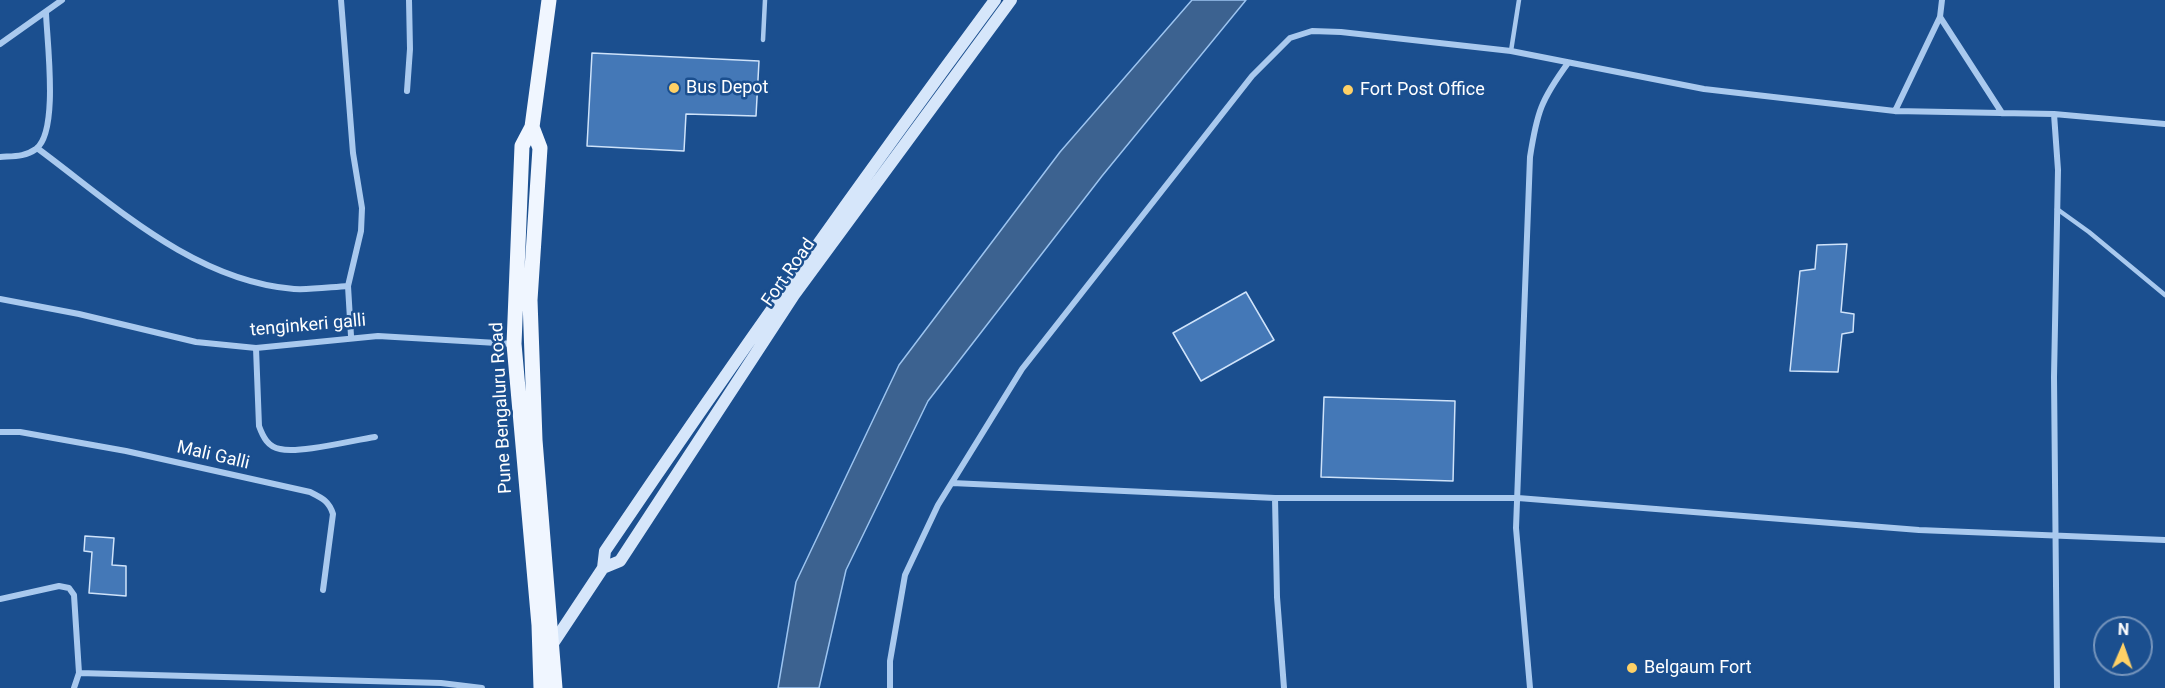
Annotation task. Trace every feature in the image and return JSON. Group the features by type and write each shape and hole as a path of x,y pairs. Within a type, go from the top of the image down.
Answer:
{"main road":[{"path":"549,0 532,127 540,148 530,300 535,440 555,688"},
{"name":"Fort Road","path":"540,661 603,568 605,551 739,354 824,232 994,0"},
{"name":"Fort Road","path":"603,568 620,561 794,295 1011,0"},
{"name":"Pune Bengaluru Road","path":"532,127 522,146 514,344 541,688"}],"street":[{"path":"0,44 62,0"},
{"path":"342,0 353,153 362,208 361,231 348,285 351,336"},
{"path":"406,92 410,49 409,0"},
{"path":"1895,111 1940,17 1942,0"},
{"path":"0,158 25,155 45,140 50,122 46,13"},
{"path":"1940,17 2002,113"},
{"path":"890,688 890,661 905,575 938,505 1022,369 1252,76 1290,38 1312,31 1341,32 1511,51 1704,89 1895,111 2054,114 2165,124"},
{"path":"1530,688 1516,528 1530,157 1536,116 1548,91 1568,63"},
{"path":"2054,114 2057,209 2054,536 2057,688"},
{"path":"37,148 160,238 201,263 251,282 295,289 348,285"},
{"name":"tenginkeri galli","path":"0,299 79,314 196,342 256,348 351,336 514,344"},
{"path":"256,348 260,426 263,437 270,445 281,450 295,449 375,437"},
{"name":"Mali Galli","path":"0,432 20,432 126,451 310,492 330,505 333,514 323,590"},
{"path":"952,483 1275,498 1518,498 1919,531 2165,540"},
{"path":"1275,498 1284,688"},
{"path":"0,599 59,586 69,588 76,604 79,673 74,688"},
{"path":"79,673 441,684 482,688"}],"lane":[{"path":"763,40 765,0"},
{"path":"1511,51 1519,0"},
{"path":"2057,209 2089,232 2165,295"}],"water":[{"path":"1192,0 1246,0 1102,176 928,401 846,570 819,688 778,688 796,582 899,365 1060,152"}],"building":[{"name":"Bus Depot","path":"592,53 759,61 756,116 686,114 684,151 587,146"},
{"path":"1847,244 1841,312 1854,314 1853,332 1842,334 1838,372 1790,371 1800,271 1815,269 1817,245"},
{"path":"1246,292 1274,340 1201,381 1173,333"},
{"path":"1324,397 1455,401 1453,481 1321,477"},
{"path":"85,536 114,538 112,565 126,566 126,596 89,593 92,552 84,551"}],"place":[{"name":"Bus Depot","path":"674,88"},
{"name":"Fort Post Office","path":"1348,90"},
{"name":"Belgaum Fort","path":"1632,668"}]}
